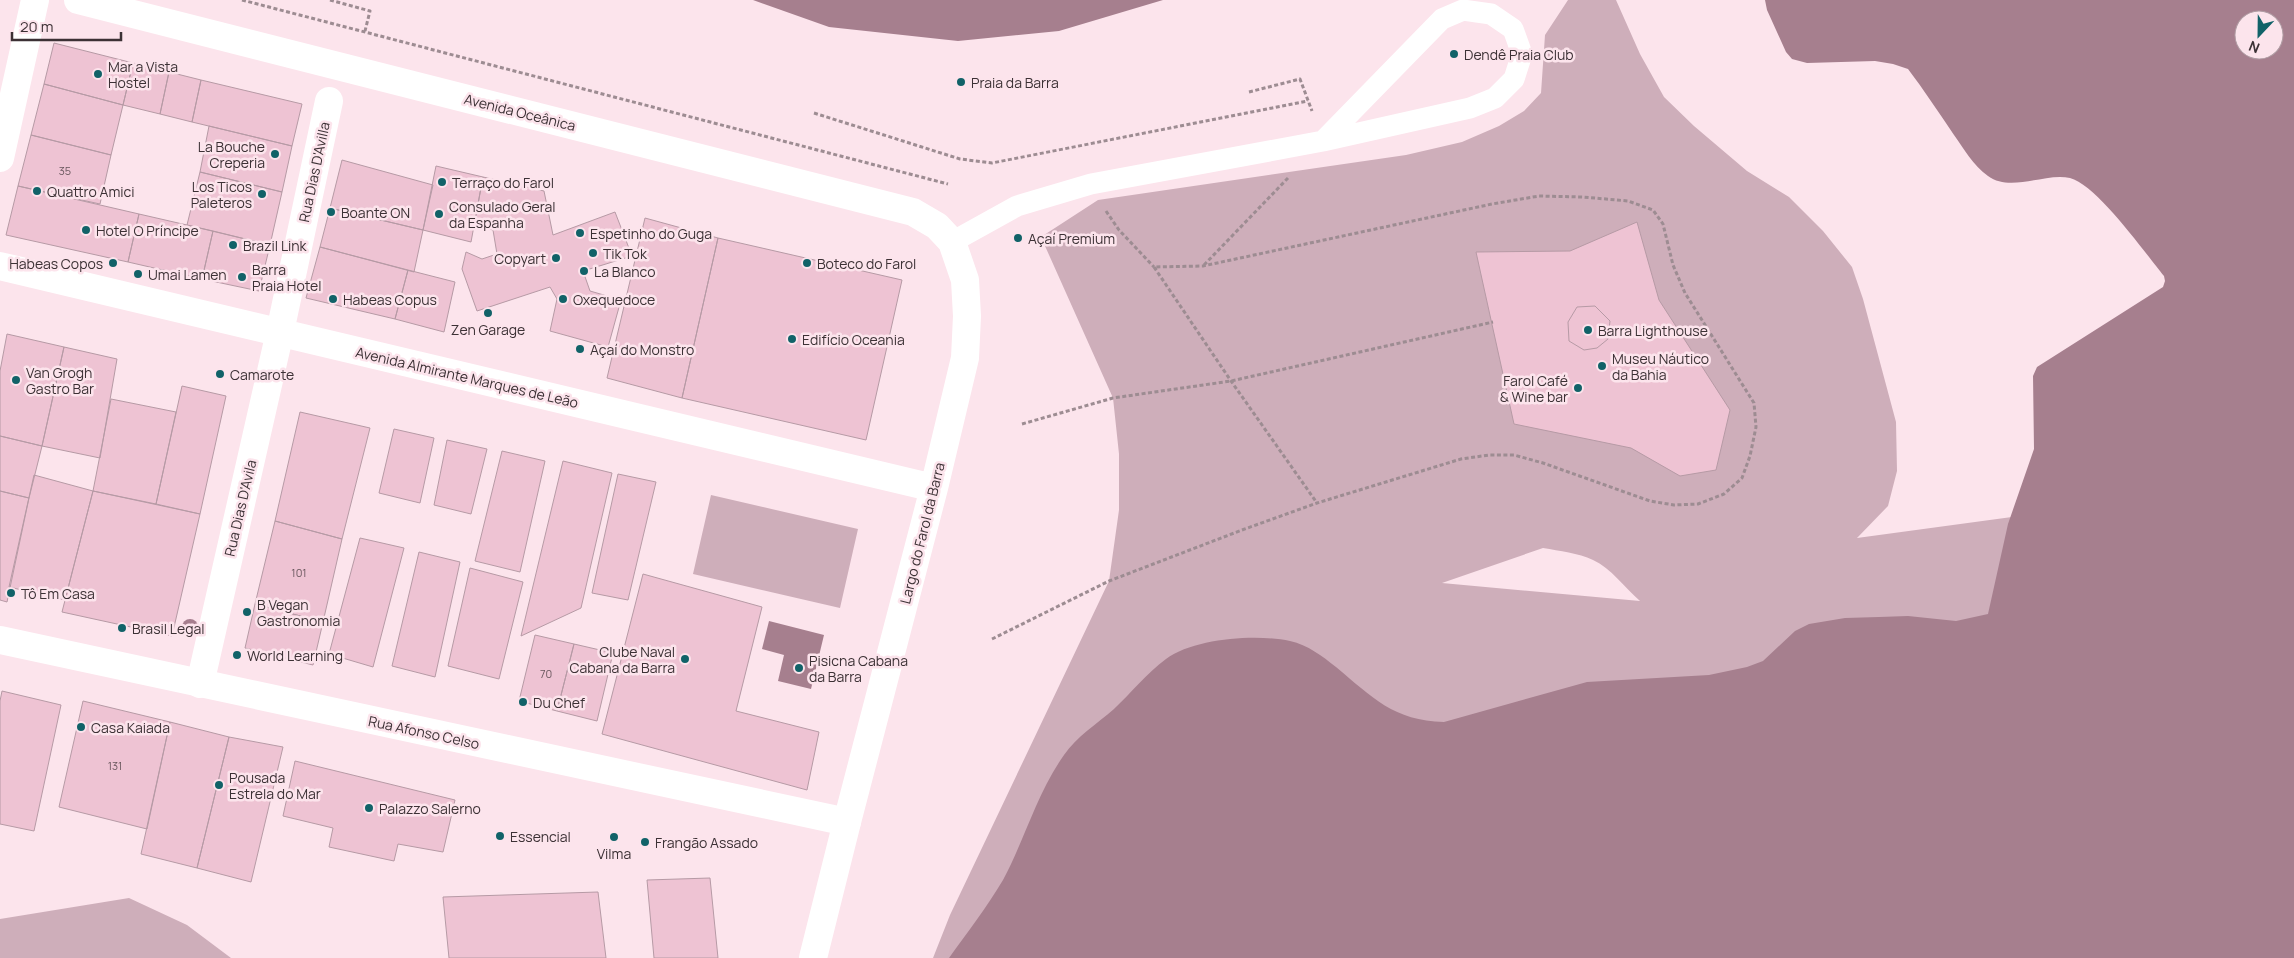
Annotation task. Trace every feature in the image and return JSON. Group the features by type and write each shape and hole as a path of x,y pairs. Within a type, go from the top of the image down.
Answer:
{"street":[{"path":"0,156 35,0"},
{"name":"Avenida Oceânica","path":"78,0 913,212 937,226 952,242"},
{"name":"Rua Dias D'Avilla","path":"280,332 329,101"},
{"name":"Largo do Farol da Barra","path":"813,958 934,488 964,358 967,316 965,280 952,242"},
{"name":"Avenida Almirante Marques de Leão","path":"0,266 934,488"},
{"name":"Rua Dias D'Avila","path":"200,684 280,332"},
{"name":"Rua Afonso Celso","path":"0,640 848,822"}],"lane":[{"path":"952,242 1017,206 1091,184 1323,141 1470,108 1495,98 1514,79 1522,54 1513,29 1491,14 1463,10 1442,19 1323,141"}],"path":[{"path":"242,0 948,184"},
{"path":"330,0 370,11 365,31"},
{"path":"814,113 960,159 992,163 1308,101 1300,79 1249,92"},
{"path":"1203,266 1323,141"},
{"path":"992,639 1109,581 1317,503 1461,459 1489,455 1514,456 1543,463 1650,501 1674,505 1698,504 1724,494 1742,478 1750,456 1756,427 1754,403 1685,292 1673,266 1663,224 1653,210 1628,201 1539,196 1492,204 1203,266 1154,267"},
{"path":"1104,207 1119,230 1154,267 1317,503"},
{"path":"1022,424 1113,398 1231,381 1493,322"}],"shaded area":[{"path":"753,0 1163,0 1059,31 958,41 829,27"},
{"path":"1568,0 1616,0 1640,54 1664,97 1694,126 1747,171 1789,197 1823,231 1852,267 1863,299 1896,422 1897,471 1888,506 1857,538 2294,479 2294,958 933,958 950,915 1109,581 1119,510 1119,454 1113,398 1041,237 1098,200 1406,155 1462,142 1499,126 1524,111 1541,93 1545,35","holes":["1543,548 1569,552 1593,560 1612,573 1640,601 1442,583"]},
{"path":"1765,0 2294,0 2294,958 949,958 1003,880 1046,785 1069,748 1114,709 1166,659 1193,646 1226,639 1243,638 1276,639 1297,643 1320,655 1373,697 1397,712 1426,721 1444,722 1587,682 1709,675 1747,667 1763,661 1795,631 1809,624 1845,618 1908,616 1956,621 1988,614 2008,524 2034,449 2033,376 2037,367 2163,287 2164,276 2107,206 2081,183 2070,178 2061,177 2007,183 1997,181 1988,176 1969,157 1908,69 1875,61 1807,63 1792,59 1786,52 1767,10"},
{"path":"711,495 858,529 840,608 693,574"},
{"name":"Pisicna Cabana da Barra","path":"769,621 824,635 811,689 778,681 784,655 762,649"},
{"path":"129,898 187,925 231,958 0,958 0,919"}],"building":[{"path":"54,43 133,63 123,105 44,84"},
{"path":"133,63 169,72 160,114 123,105"},
{"path":"169,72 201,80 192,122 160,114"},
{"path":"201,80 302,104 292,146 192,122"},
{"path":"44,84 123,105 111,155 31,135"},
{"path":"209,126 292,146 282,192 200,172"},
{"path":"31,135 111,155 100,204 18,186"},
{"path":"342,160 433,185 423,230 330,208"},
{"path":"436,166 483,177 471,242 423,230"},
{"path":"200,172 282,192 270,245 187,225"},
{"path":"483,177 544,191 553,235 615,212 632,256 583,271 590,291 621,300 608,347 550,331 557,299 550,287 477,311 462,269 466,252 482,259 497,254 493,230 474,225"},
{"path":"18,186 139,214 128,262 6,235"},
{"path":"330,208 423,230 414,272 320,247"},
{"path":"139,214 213,231 202,279 128,262"},
{"path":"645,218 718,238 682,398 607,378"},
{"name":"Museu Náutico da Bahia","path":"1637,222 1659,300 1730,410 1716,470 1680,476 1631,448 1514,424 1476,252 1570,251"},
{"path":"213,231 270,245 259,291 202,279"},
{"name":"Edifício Oceania","path":"718,238 902,280 866,440 682,398"},
{"path":"320,247 408,270 395,319 306,298"},
{"path":"408,270 455,282 444,332 395,319"},
{"name":"Barra Lighthouse","path":"1595,306 1610,321 1608,339 1597,348 1584,350 1569,341 1568,322 1577,307"},
{"path":"7,334 64,347 42,446 0,436 0,371"},
{"path":"64,347 117,359 100,458 42,446"},
{"path":"182,386 226,396 200,514 156,504"},
{"path":"111,399 176,412 156,504 93,491"},
{"path":"300,412 370,428 342,539 275,521"},
{"path":"394,429 434,438 420,503 379,493"},
{"path":"0,436 42,446 29,498 0,491"},
{"path":"447,440 487,449 471,514 434,505"},
{"path":"502,451 545,461 520,572 475,561"},
{"path":"563,461 612,473 581,608 521,636"},
{"path":"618,474 656,482 628,600 592,593"},
{"path":"34,475 93,491 65,600 9,587"},
{"path":"0,491 29,498 7,602 0,600"},
{"path":"93,491 200,514 172,636 62,612"},
{"path":"275,521 342,539 323,622 255,604"},
{"path":"360,538 404,548 373,667 329,654"},
{"path":"419,552 460,562 435,677 392,666"},
{"path":"470,568 523,582 499,679 448,666"},
{"name":"Clube Naval Cabana da Barra","path":"643,574 762,607 736,711 819,732 807,790 602,734"},
{"path":"255,604 323,622 313,665 245,648"},
{"path":"535,635 574,644 557,711 519,701"},
{"path":"574,644 613,653 597,721 557,711"},
{"path":"2,691 61,705 34,831 0,824 0,701"},
{"path":"83,701 170,722 147,829 59,807"},
{"path":"170,722 229,737 197,868 141,854"},
{"path":"229,737 283,747 251,882 197,868"},
{"name":"Palazzo Salerno","path":"295,761 455,800 443,852 398,844 394,861 329,847 333,828 283,816"},
{"path":"710,878 718,958 654,958 647,880"},
{"path":"598,892 606,958 449,958 443,897"}],"place":[{"name":"Dendê Praia Club","path":"1454,54"},
{"name":"Mar a Vista Hostel","path":"98,74"},
{"name":"Praia da Barra","path":"961,82"},
{"name":"La Bouche Creperia","path":"275,154"},
{"name":"Terraço do Farol","path":"442,182"},
{"name":"Quattro Amici","path":"37,191"},
{"name":"Los Ticos Paleteros","path":"262,194"},
{"name":"Boante ON","path":"331,212"},
{"name":"Consulado Geral da Espanha","path":"439,214"},
{"name":"Hotel O Príncipe","path":"86,230"},
{"name":"Espetinho do Guga","path":"580,233"},
{"name":"Açaí Premium","path":"1018,238"},
{"name":"Brazil Link","path":"233,245"},
{"name":"Tik Tok","path":"593,253"},
{"name":"Copyart","path":"556,258"},
{"name":"Habeas Copos","path":"113,263"},
{"name":"Boteco do Farol","path":"807,263"},
{"name":"La Blanco","path":"584,271"},
{"name":"Umai Lamen","path":"138,274"},
{"name":"Barra Praia Hotel","path":"242,277"},
{"name":"Habeas Copus","path":"333,299"},
{"name":"Oxequedoce","path":"563,299"},
{"name":"Zen Garage","path":"488,313"},
{"name":"Barra Lighthouse","path":"1588,330"},
{"name":"Edifício Oceania","path":"792,339"},
{"name":"Açaí do Monstro","path":"580,349"},
{"name":"Museu Náutico da Bahia","path":"1602,366"},
{"name":"Camarote","path":"220,374"},
{"name":"Van Grogh Gastro Bar","path":"16,380"},
{"name":"Farol Café & Wine bar","path":"1578,388"},
{"name":"Tô Em Casa","path":"11,593"},
{"name":"B Vegan Gastronomia","path":"247,612"},
{"name":"Brasil Legal","path":"122,628"},
{"name":"World Learning","path":"237,655"},
{"name":"Clube Naval Cabana da Barra","path":"685,659"},
{"name":"Pisicna Cabana da Barra","path":"799,668"},
{"name":"Du Chef","path":"523,702"},
{"name":"Casa Kaiada","path":"81,727"},
{"name":"Pousada Estrela do Mar","path":"219,785"},
{"name":"Palazzo Salerno","path":"369,808"},
{"name":"Essencial","path":"500,836"},
{"name":"Vilma","path":"614,837"},
{"name":"Frangão Assado","path":"645,842"}]}
